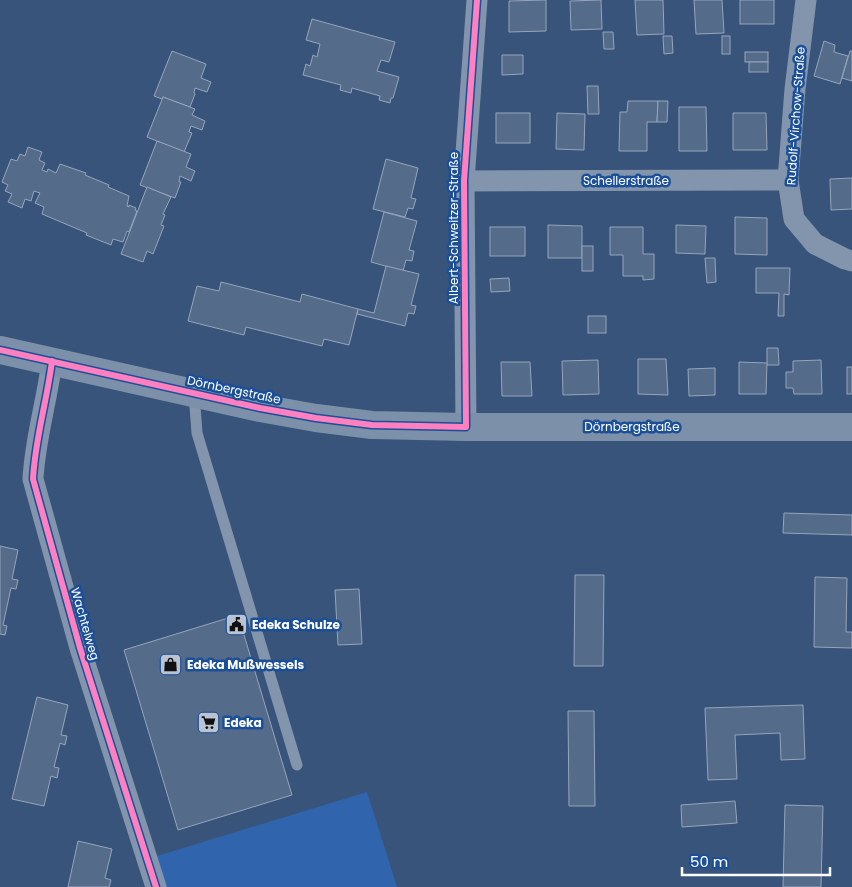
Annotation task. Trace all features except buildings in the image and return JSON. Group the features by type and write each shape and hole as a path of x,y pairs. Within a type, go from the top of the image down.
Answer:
{"main road":[{"name":"Dörnbergstraße","path":"0,350 260,408 372,425 466,427 852,427"}],"street":[{"name":"Albert-Schweitzer-Straße","path":"466,427 464,181 477,0"},
{"name":"Rudolf-Virchow-Straße","path":"806,0 795,89 788,180 794,219 815,244 852,261"},
{"name":"Schellerstraße","path":"464,181 788,180"},
{"name":"Wachtelweg","path":"52,361 49,387 34,458 33,479 80,648 156,887"}],"lane":[{"path":"194,393 197,433 297,765"}],"shaded area":[{"path":"367,792 397,887 164,887 154,857"}],"cycle path":[{"path":"0,350 260,408 316,418 372,425 466,427 464,181 477,0"},
{"path":"52,361 36,449 33,479 80,648 156,887"}],"place":[{"name":"Edeka Schulze","path":"236,625"},
{"name":"Edeka Mußwessels","path":"171,665"},
{"name":"Edeka","path":"208,723"}]}
